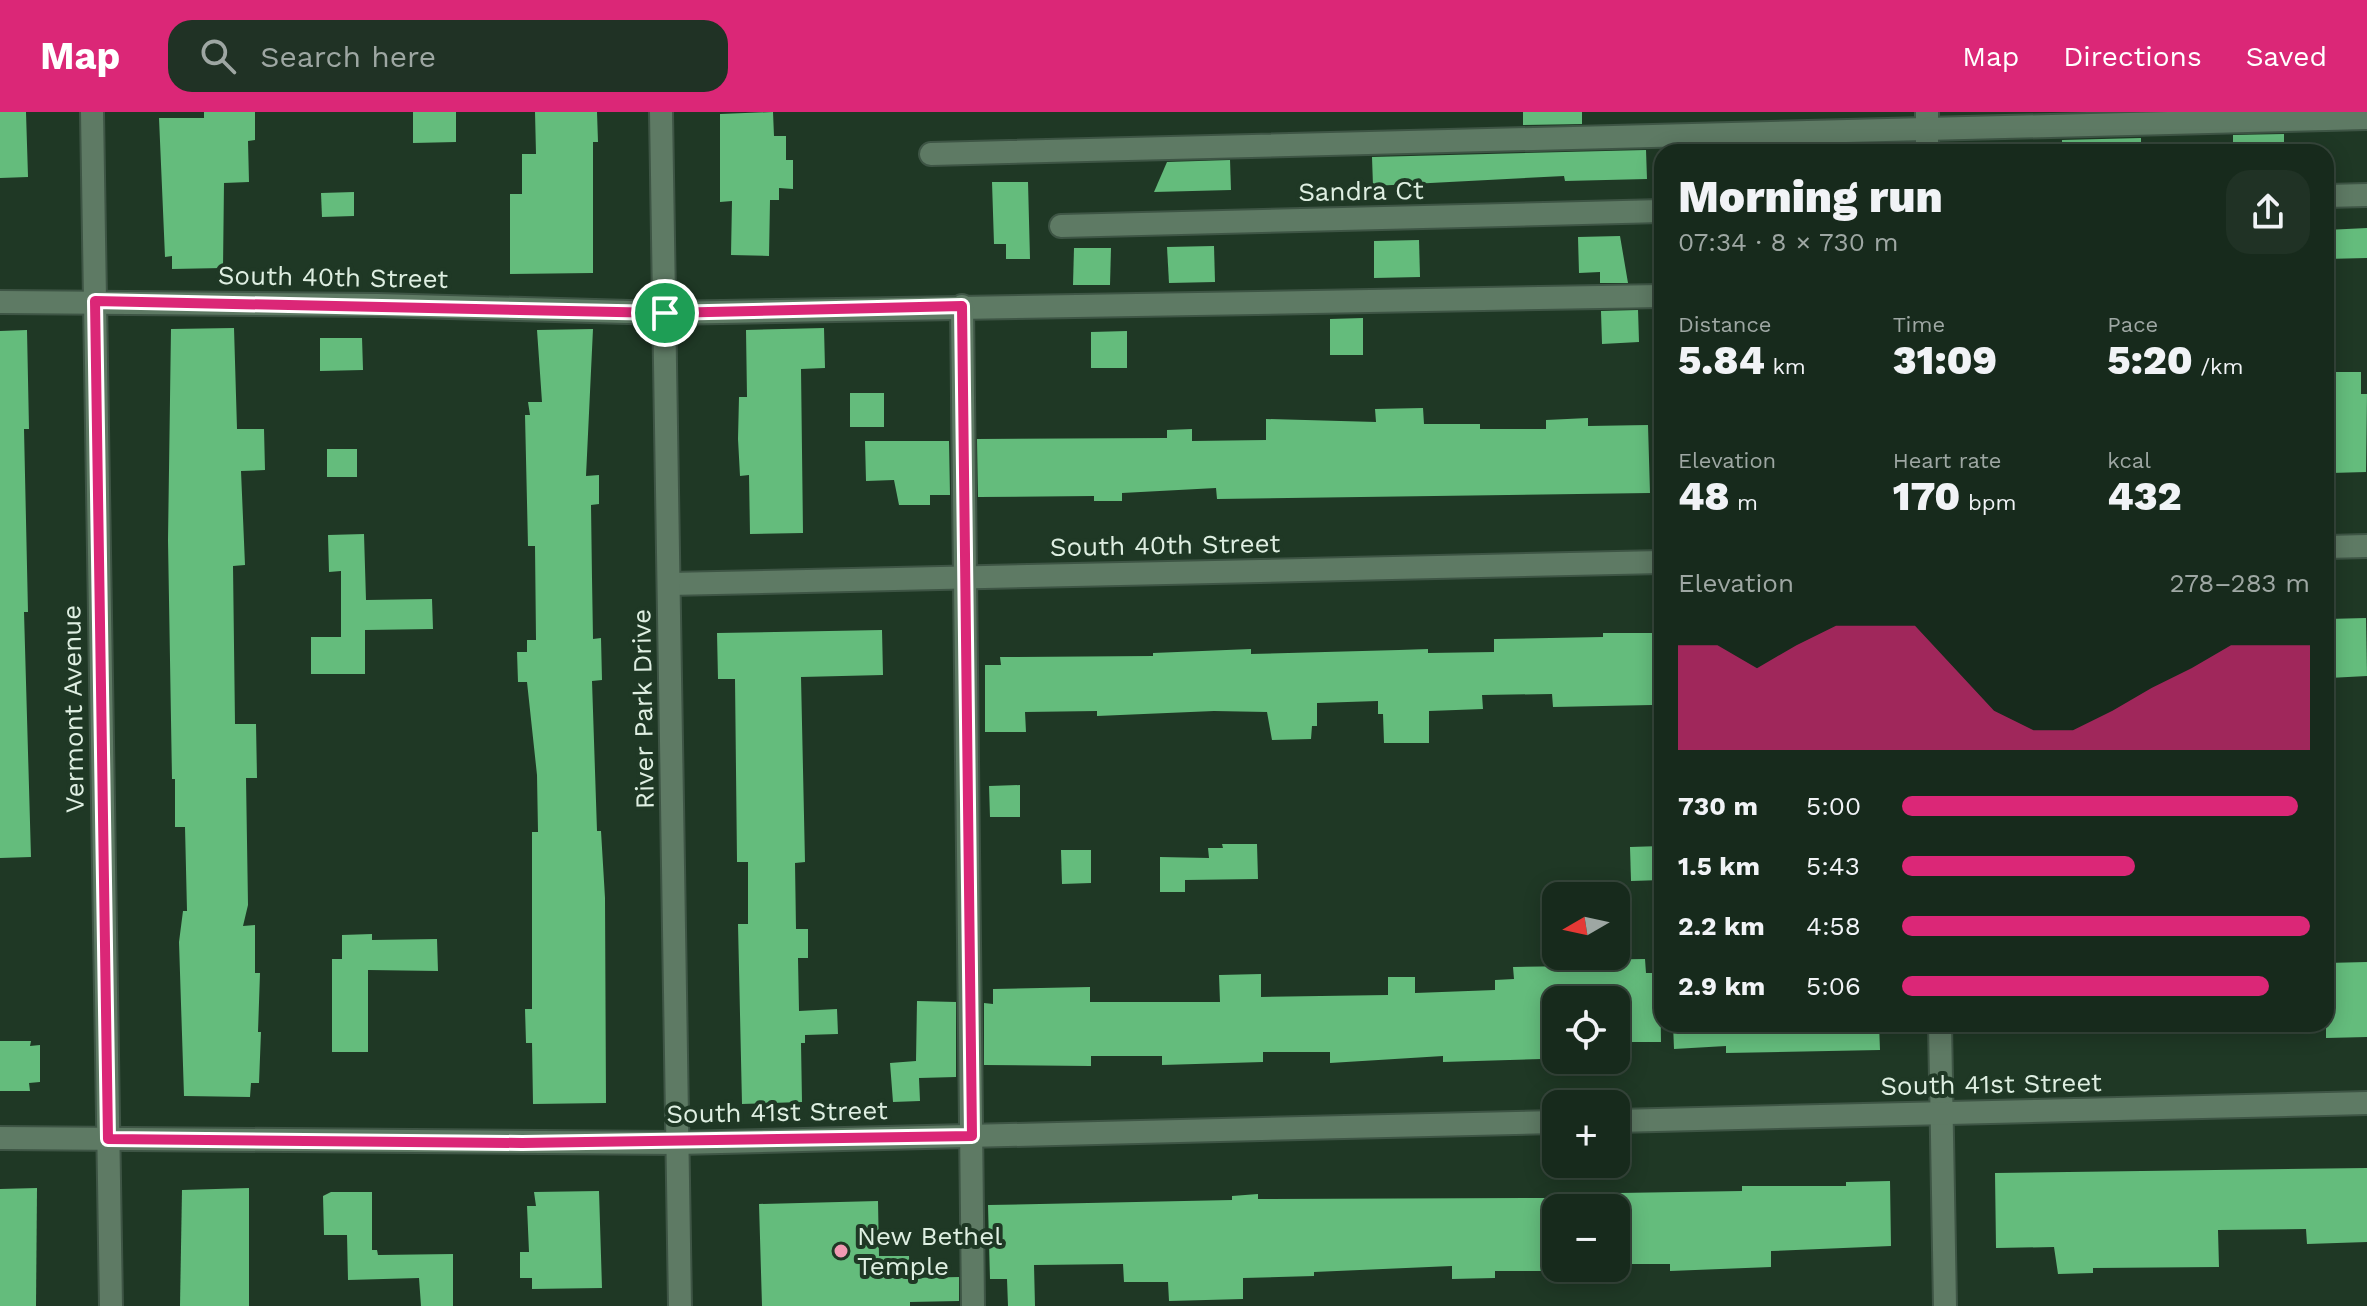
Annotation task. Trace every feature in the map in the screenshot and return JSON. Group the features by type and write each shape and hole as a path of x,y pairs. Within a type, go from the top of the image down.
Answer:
{"street":[{"name":"Vermont Avenue","path":"92,112 111,1306"},
{"name":"River Park Drive","path":"661,112 680,1306"},
{"path":"931,154 1927,120 2367,118"},
{"path":"1927,120 1927,144"},
{"path":"2334,196 2367,195"},
{"name":"Sandra Ct","path":"1061,226 1654,211"},
{"name":"South 40th Street","path":"0,302 95,301 665,313 1654,296"},
{"path":"962,306 973,1306"},
{"path":"2334,547 2367,546"},
{"name":"South 40th Street","path":"669,584 1654,562"},
{"path":"1940,1032 1945,1306"},
{"name":"South 41st Street","path":"1630,1121 2367,1103"},
{"name":"South 41st Street","path":"0,1138 678,1143 1542,1122"}],"building":[{"path":"0,112 26,112 28,177 0,178"},
{"path":"204,112 255,112 255,140 248,141 249,182 224,183 223,268 172,269 172,256 165,257 159,118 204,118"},
{"path":"413,112 456,112 456,142 413,143"},
{"path":"535,112 597,112 598,142 593,142 593,273 510,274 510,194 522,194 522,154 536,154"},
{"path":"773,112 774,136 786,136 786,160 793,160 793,189 779,188 779,200 770,200 769,256 731,255 732,201 720,202 720,114"},
{"path":"1523,112 1582,112 1582,124 1523,125"},
{"path":"2284,134 2284,144 2233,144 2233,135"},
{"path":"2141,138 2141,144 2062,144 2062,140"},
{"path":"1646,150 1647,179 1565,181 1564,176 1373,186 1372,157"},
{"path":"1230,160 1231,190 1154,192 1167,162"},
{"path":"992,182 1028,182 1030,259 1006,259 1006,244 994,244"},
{"path":"354,192 354,216 322,217 321,193"},
{"path":"2367,228 2367,258 2334,259 2334,230"},
{"path":"1620,236 1628,283 1600,283 1600,272 1579,273 1578,237"},
{"path":"1419,240 1420,277 1374,278 1374,241"},
{"path":"1214,246 1215,282 1169,283 1167,247"},
{"path":"1074,248 1111,248 1110,285 1073,285"},
{"path":"1638,310 1639,342 1602,344 1601,311"},
{"path":"1363,318 1363,355 1330,355 1330,319"},
{"path":"234,328 237,429 264,429 265,470 241,471 245,565 233,566 235,724 256,724 257,778 246,778 248,905 243,926 255,925 255,973 260,973 259,1083 251,1083 250,1097 184,1096 179,942 183,911 187,911 185,827 175,827 175,779 172,779 168,540 171,329"},
{"path":"824,328 825,368 801,369 803,533 750,534 749,475 740,476 738,439 739,397 747,397 746,330"},
{"path":"593,329 586,476 599,475 599,504 591,505 592,578 593,639 601,638 602,680 592,681 597,831 601,831 605,898 606,1103 533,1104 532,1043 526,1043 525,1009 532,1009 532,832 538,832 537,775 527,682 518,682 517,652 527,652 527,640 536,640 535,546 528,546 525,415 530,415 528,402 542,402 537,330"},
{"path":"27,330 29,429 24,429 28,612 24,612 31,857 0,858 0,331"},
{"path":"1127,331 1127,368 1091,368 1091,332"},
{"path":"320,338 362,338 363,370 320,371"},
{"path":"2334,372 2361,372 2361,394 2367,394 2366,472 2334,473"},
{"path":"850,393 884,393 884,427 850,427"},
{"path":"1423,408 1424,424 1480,424 1480,429 1546,429 1546,420 1588,418 1588,426 1648,425 1650,493 1217,499 1216,488 1122,493 1122,501 1094,501 1094,496 978,497 977,439 1167,438 1167,430 1192,429 1192,441 1266,440 1266,419 1376,422 1375,409"},
{"path":"865,441 949,441 950,495 930,495 930,505 899,505 894,480 866,481"},
{"path":"327,449 357,449 357,477 327,477"},
{"path":"364,534 366,600 432,599 433,629 365,630 365,674 311,674 311,637 341,637 341,571 329,572 328,535"},
{"path":"2366,618 2367,676 2334,678 2334,619"},
{"path":"882,630 883,675 801,677 805,862 795,863 796,929 808,929 808,958 798,958 799,1011 837,1009 838,1034 805,1035 805,1043 801,1043 802,1102 742,1104 738,924 748,924 748,862 737,862 735,679 718,679 717,633"},
{"path":"1603,633 1654,633 1652,705 1553,707 1552,694 1482,695 1483,709 1429,711 1429,743 1384,743 1383,714 1378,714 1378,701 1317,703 1317,726 1312,726 1311,739 1272,740 1267,712 1097,716 1097,711 1025,712 1026,732 985,732 985,665 1001,665 1000,657 1153,656 1153,653 1251,649 1251,654 1428,649 1428,653 1494,652 1494,639 1603,637"},
{"path":"1020,785 1020,817 990,817 989,786"},
{"path":"1222,844 1257,844 1258,879 1185,880 1185,892 1160,892 1160,857 1209,858 1208,848 1223,848"},
{"path":"1654,846 1654,880 1631,881 1630,847"},
{"path":"1061,850 1091,850 1091,883 1062,884"},
{"path":"372,934 372,940 437,939 438,971 368,970 368,1052 332,1052 332,959 342,959 342,935"},
{"path":"1630,959 1645,959 1646,973 1654,973 1654,1032 1661,1032 1661,1042 1630,1042 1630,986 1542,986 1542,1059 1443,1062 1443,1056 1330,1063 1330,1052 1263,1052 1263,1062 1162,1065 1162,1056 1091,1056 1091,1066 984,1065 984,1003 993,1004 993,989 1090,987 1090,1002 1220,1002 1219,975 1261,974 1261,997 1388,995 1388,977 1415,977 1415,993 1495,990 1495,980 1514,979 1513,967 1630,970"},
{"path":"2367,962 2367,1037 2326,1038 2326,1032 2334,1032 2334,963"},
{"path":"917,1001 956,1002 956,1077 919,1078 920,1101 893,1102 890,1063 916,1061"},
{"path":"1673,1032 1879,1032 1880,1050 1726,1053 1726,1046 1674,1049"},
{"path":"0,1041 31,1041 30,1046 40,1045 40,1082 29,1083 30,1091 0,1091"},
{"path":"2367,1168 2367,1242 2307,1244 2306,1229 2218,1230 2219,1267 2093,1268 2093,1273 2058,1274 2054,1247 1996,1248 1995,1173"},
{"path":"1890,1181 1891,1246 1771,1251 1771,1267 1670,1271 1670,1264 1630,1264 1630,1194 1618,1193 1742,1191 1742,1186 1846,1186 1846,1182"},
{"path":"37,1188 36,1306 0,1306 0,1189"},
{"path":"249,1188 249,1306 180,1306 182,1190"},
{"path":"599,1191 602,1288 532,1289 532,1278 520,1278 520,1252 529,1252 527,1206 536,1206 534,1192"},
{"path":"331,1192 372,1192 372,1250 377,1250 378,1255 453,1254 453,1306 421,1306 419,1278 348,1280 347,1235 324,1235 323,1196"},
{"path":"1258,1194 1258,1199 1542,1198 1542,1271 1495,1271 1495,1278 1452,1279 1452,1266 1314,1272 1314,1276 1243,1278 1243,1299 1169,1301 1168,1282 1124,1282 1123,1264 1034,1265 1035,1306 1008,1306 1007,1279 990,1279 988,1205 1232,1200 1232,1196"},
{"name":"New Bethel Temple","path":"878,1201 879,1256 909,1256 910,1278 959,1277 959,1301 910,1302 910,1306 762,1306 759,1204"}],"place":[{"name":"New Bethel Temple","path":"841,1251"}],"route":[{"path":"95,301 665,313 962,306 972,1136 678,1143 108,1139 95,301"}]}
